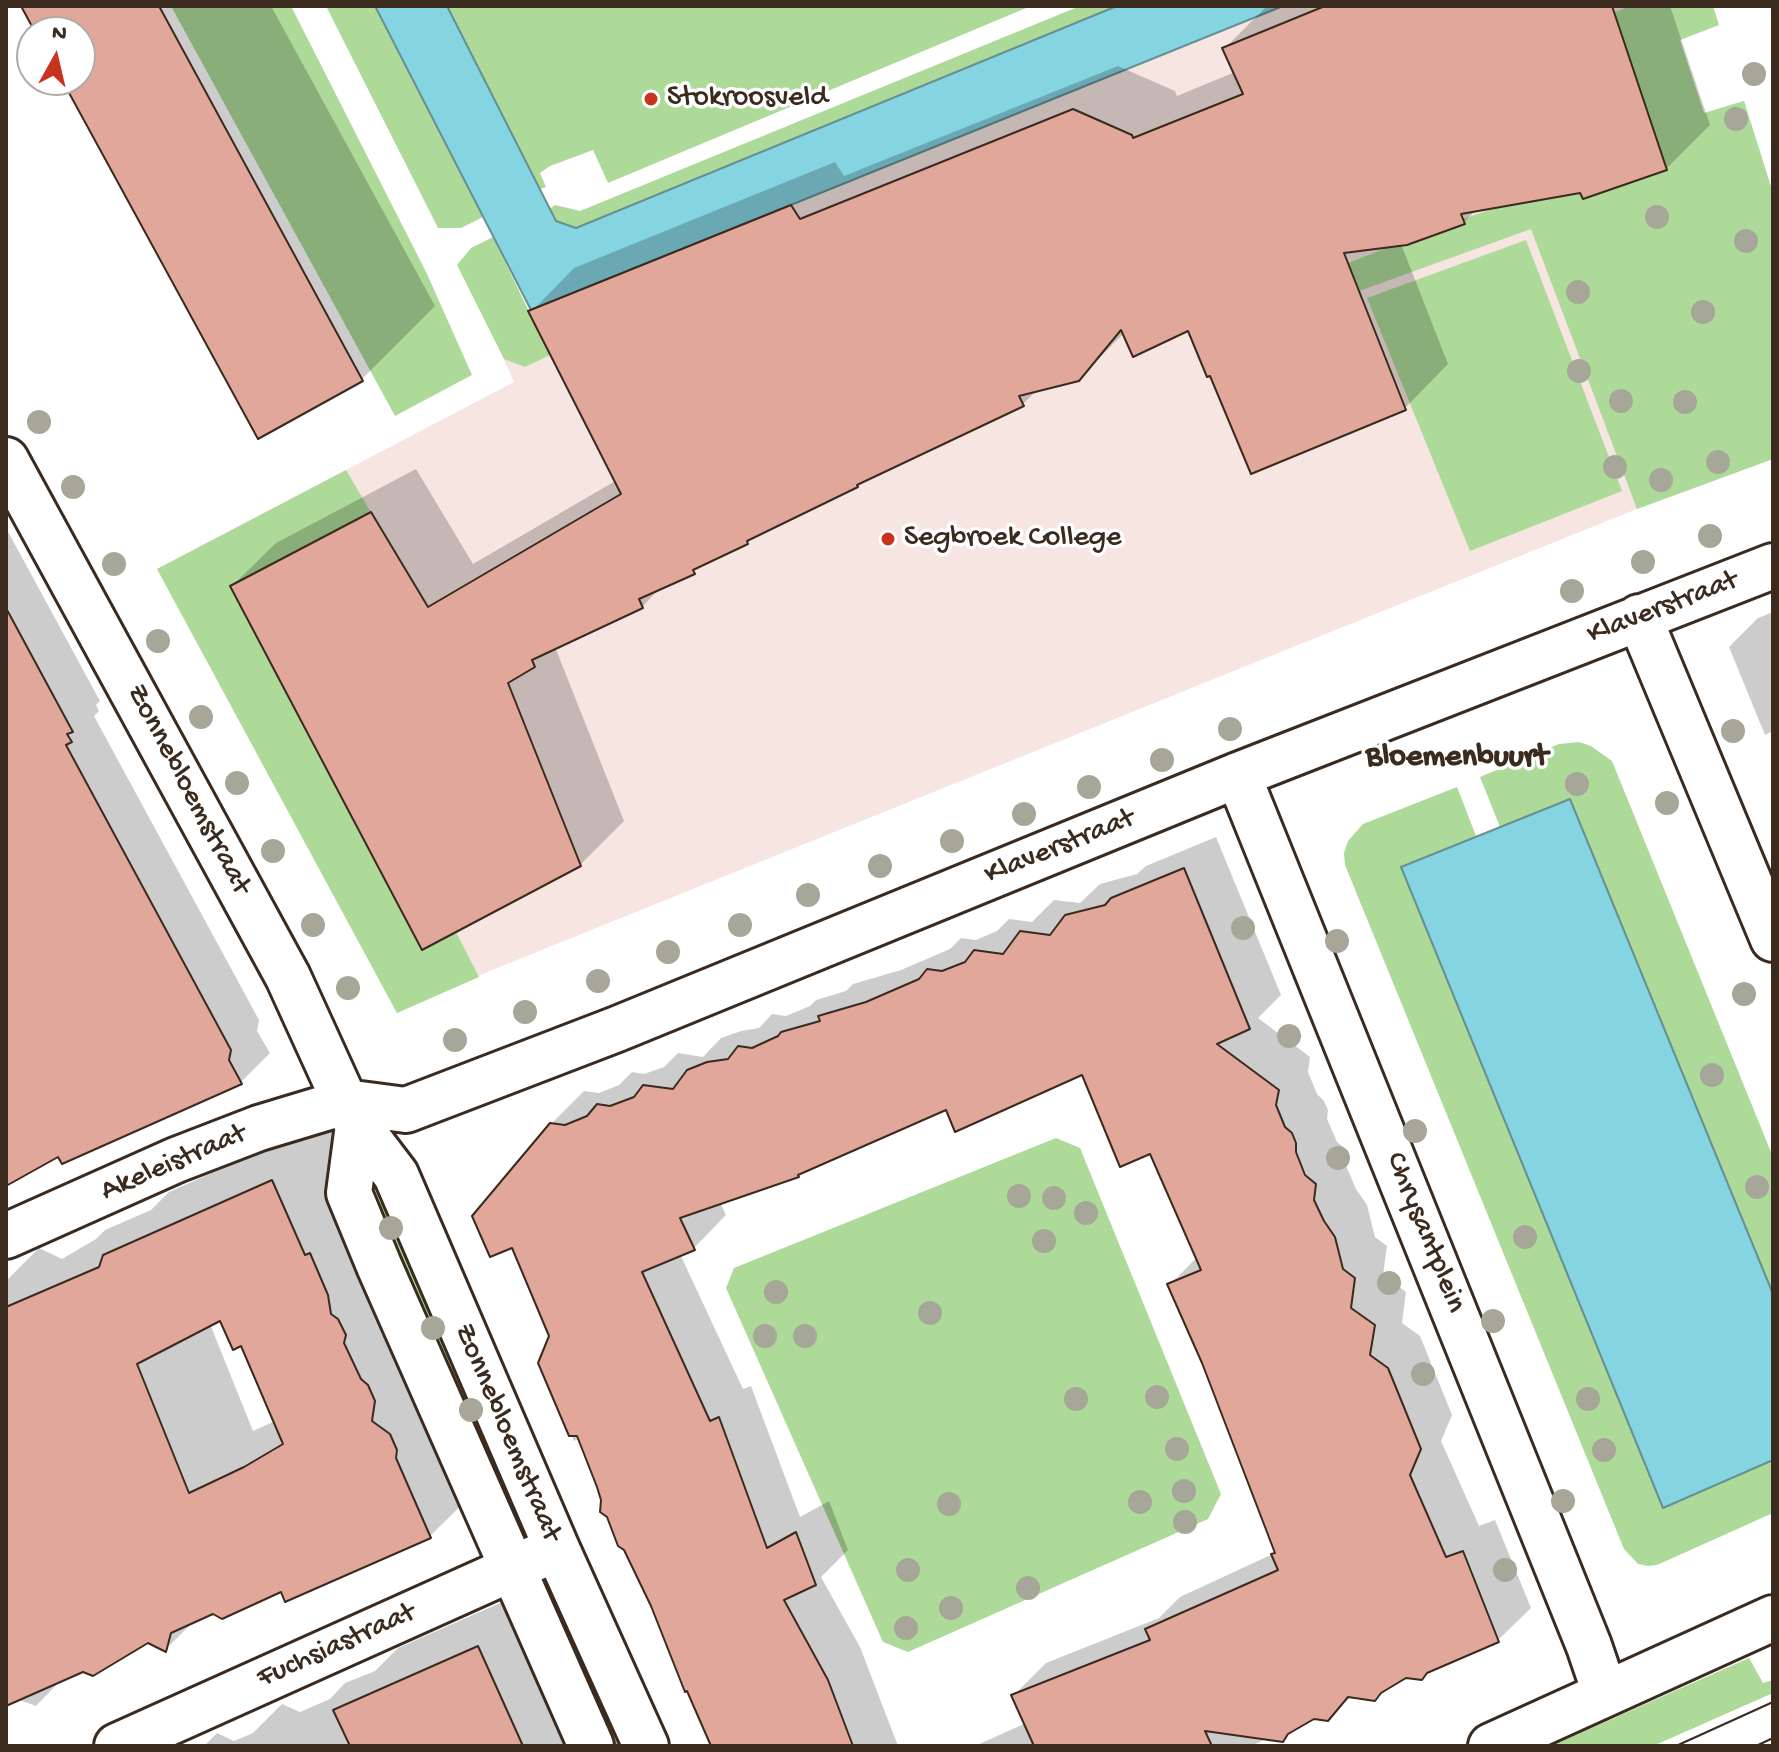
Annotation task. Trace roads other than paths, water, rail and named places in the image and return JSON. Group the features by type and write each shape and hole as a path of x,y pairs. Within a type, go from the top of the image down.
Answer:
{"street":[{"name":"Zonnebloemstraat","path":"6,460 288,977 352,1114 396,1175 557,1549 646,1746"},
{"name":"Klaverstraat","path":"352,1114 406,1110 617,1029 1238,775 1773,566"},
{"path":"1639,617 1773,939"},
{"name":"Chrysantplein","path":"1238,775 1584,1632 1605,1693"},
{"name":"Zonnebloemstraat","path":"352,1114 349,1193 591,1746"},
{"name":"Akeleistraat","path":"6,1236 176,1160 259,1128 352,1114"},
{"name":"Fuchsiastraat","path":"117,1746 557,1549"},
{"path":"1491,1746 1773,1618"}],"water":[{"path":"375,6 447,6 556,221 576,228 1117,6 1283,6 531,310"},
{"path":"1570,799 1773,1294 1773,1460 1663,1508 1401,867"}],"tram line":[{"path":"1676,1746 1773,1702"},
{"path":"1756,1746 1773,1738"}],"place":[{"name":"Stokroosveld","path":"651,99"},
{"name":"Segbroek College","path":"888,539"}],"district":[{"name":"Bloemenbuurt","path":"1457,759"}]}
